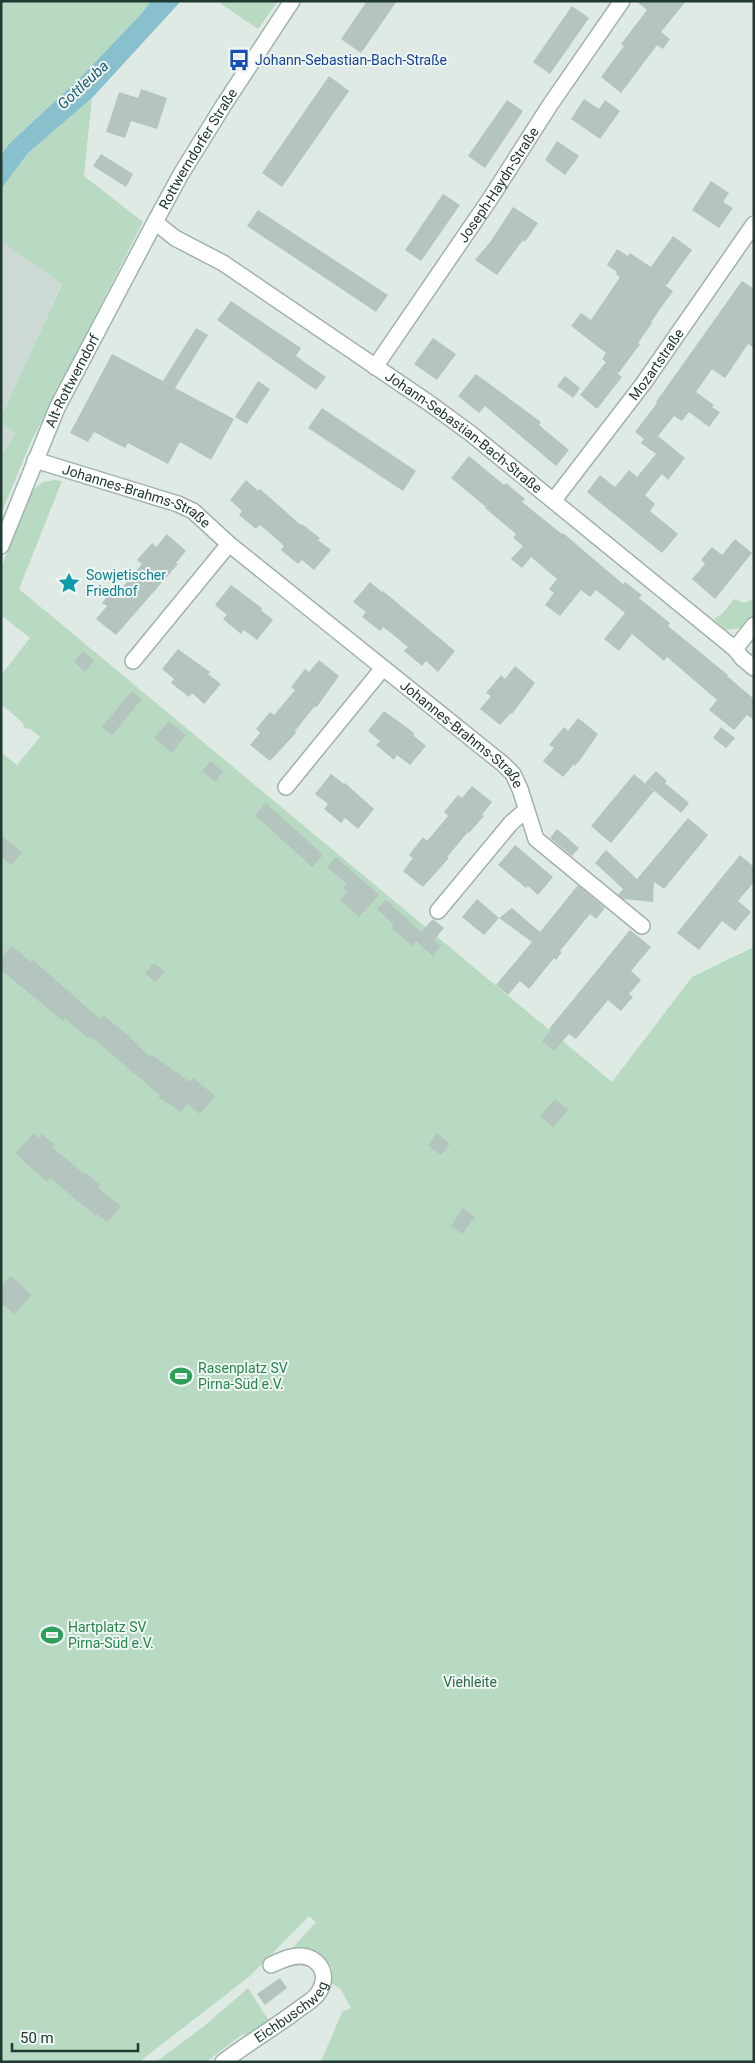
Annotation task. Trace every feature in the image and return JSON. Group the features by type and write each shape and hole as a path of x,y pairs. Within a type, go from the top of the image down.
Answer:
{"street":[{"name":"Rottwerndorfer Straße","path":"155,222 181,174 225,103 292,1"},
{"name":"Joseph-Haydn-Straße","path":"375,367 622,1"},
{"name":"Johann-Sebastian-Bach-Straße","path":"155,222 175,238 223,263 436,408 554,500 735,649 754,668"},
{"name":"Alt-Rottwerndorf","path":"1,546 57,408 155,222"},
{"name":"Mozartstraße","path":"554,500 643,384 754,224"},
{"name":"Johannes-Brahms-Straße","path":"35,460 178,504 193,511 229,544 503,764 513,774 520,789 536,839 642,926"},
{"path":"133,661 229,544"},
{"path":"735,649 754,625"},
{"path":"286,787 383,668"},
{"name":"Johannes-Brahms-Straße","path":"438,911 511,823 526,810"},
{"name":"Eichbuschweg","path":"223,2062 274,2028 321,1990 324,1972 320,1966 308,1957 296,1957 271,1965"}],"shaded area":[{"path":"1,241 62,283 1,417"},
{"path":"1,422 15,432 1,456"}],"green space":[{"path":"1,1 151,1 142,13 82,76 9,144 1,155"},
{"path":"217,1 278,1 258,29"},
{"path":"92,98 84,176 143,222 30,444 1,514 1,456 15,433 1,422 1,417 62,284 1,241 1,189 28,153"},
{"name":"Viehleite","path":"62,481 19,589 612,1082 692,977 754,947 754,2062 321,2062 342,2012 351,2008 340,1988 330,1983 332,1968 327,1962 312,1954 287,1954 316,1922 309,1916 250,1976 139,2062 1,2062 1,752 17,765 40,737 30,729 24,728 23,723 1,704 1,675 30,638 1,615 1,569 27,498 43,482"},
{"path":"734,599 744,603 754,599 754,614 741,628 726,630 714,619 722,614"},
{"path":"248,1988 271,2024 253,2036 243,2034 206,2062 156,2062 203,2027"}],"water":[{"name":"Gottleuba","path":"151,1 181,1 92,98 28,153 1,189 1,155 9,144 82,76 142,13"}],"building":[{"path":"367,1 397,1 361,53 341,39"},
{"path":"636,1 686,1 661,32 670,39 663,49 657,45 621,93 601,77 624,46 621,44 647,10"},
{"path":"572,6 589,18 550,74 533,62"},
{"path":"329,76 349,91 282,187 262,173"},
{"path":"141,89 167,98 157,129 131,121 125,138 106,132 119,92 138,98"},
{"path":"584,99 599,109 605,100 620,111 600,139 571,119"},
{"path":"507,100 523,111 485,168 468,156"},
{"path":"557,141 579,156 565,175 545,160"},
{"path":"101,154 133,174 126,187 93,166"},
{"path":"711,181 729,193 723,202 733,208 719,228 692,210"},
{"path":"443,194 460,205 421,261 405,250"},
{"path":"513,207 538,223 525,242 523,240 497,275 475,260 491,241"},
{"path":"258,210 388,295 376,312 247,226"},
{"path":"673,236 692,250 666,286 673,291 651,322 638,343 640,344 618,374 622,377 597,409 580,395 606,362 602,359 606,353 571,326 581,313 591,320 620,277 616,274 617,272 607,265 617,249 628,256 630,253 651,267"},
{"path":"742,281 754,289 754,348 748,344 725,378 712,369 696,392 714,405 712,407 720,412 709,427 689,412 682,421 674,416 658,436 685,458 668,480 662,474 645,495 655,504 650,511 678,534 662,553 587,492 600,475 615,487 629,470 637,477 656,454 641,443 644,439 635,432"},
{"path":"231,301 301,348 296,356 326,377 316,390 217,320"},
{"path":"196,328 208,335 175,388 234,419 211,460 180,442 168,464 128,443 125,448 94,432 88,442 70,433 112,354 163,381"},
{"path":"433,338 456,354 437,380 414,364"},
{"path":"476,374 541,422 539,425 569,450 556,466 485,406 479,413 458,396"},
{"path":"565,376 580,388 573,398 557,386"},
{"path":"258,381 270,389 247,424 235,417"},
{"path":"322,408 416,471 403,491 308,428"},
{"path":"469,456 504,485 506,483 525,499 522,502 563,533 623,584 625,582 642,595 639,598 670,623 668,626 754,699 754,720 747,715 734,730 709,710 717,700 667,657 664,661 632,634 619,651 604,639 625,613 596,590 590,597 581,590 560,616 545,605 554,593 549,589 557,579 531,557 522,568 511,559 523,546 513,538 516,534 451,478"},
{"path":"246,480 258,491 260,489 301,525 320,538 318,540 331,550 314,570 302,560 298,564 281,550 284,546 260,525 256,529 239,515 242,511 230,500"},
{"path":"167,534 186,551 176,563 178,564 116,635 96,619 107,606 102,603 117,585 121,589 142,564 137,560 152,543 156,547"},
{"path":"735,539 752,553 715,599 692,579 705,564 701,560 712,547 722,555"},
{"path":"370,582 455,651 438,672 426,661 422,666 404,651 408,647 396,637 383,627 380,631 362,617 366,612 353,602"},
{"path":"231,585 262,608 261,610 273,620 257,640 244,630 241,634 223,619 227,615 215,605"},
{"path":"178,649 210,672 208,674 221,684 204,704 192,693 189,697 171,683 174,679 162,669"},
{"path":"83,651 94,661 85,672 74,662"},
{"path":"319,660 339,676 316,708 315,706 295,731 296,733 270,761 250,745 260,733 256,729 270,712 274,715 295,690 291,687 305,669 309,672"},
{"path":"515,666 535,683 512,714 500,725 480,709 491,696 486,693 501,675 505,679"},
{"path":"132,691 142,699 112,735 102,727"},
{"path":"384,711 415,734 413,735 426,746 410,765 397,755 394,760 376,745 380,741 368,731"},
{"path":"578,718 598,734 580,760 563,777 543,761 554,748 549,745 564,727 568,731"},
{"path":"169,721 186,735 172,753 154,738"},
{"path":"721,727 735,738 726,748 713,738"},
{"path":"211,761 223,772 215,782 202,771"},
{"path":"656,771 667,781 665,783 689,803 681,813 645,783"},
{"path":"331,774 345,783 374,809 358,829 345,818 341,823 324,809 328,804 315,794"},
{"path":"634,774 654,791 611,843 591,826"},
{"path":"472,786 492,802 482,815 484,816 468,832 447,857 449,858 423,887 403,871 413,858 409,855 423,837 427,841 448,816 444,812 458,795 462,798"},
{"path":"266,803 323,855 312,867 255,815"},
{"path":"688,818 708,835 664,889 654,882 653,902 623,899 618,895 623,889 595,863 606,850 637,879"},
{"path":"557,829 579,848 572,856 550,838"},
{"path":"1,835 22,853 11,865 1,856"},
{"path":"515,845 553,877 538,895 528,886 526,888 498,865"},
{"path":"740,855 754,867 754,882 738,901 751,912 735,931 722,921 699,950 677,933"},
{"path":"336,857 379,895 359,917 340,900 347,892 343,888 347,884 327,867"},
{"path":"578,885 605,908 596,919 590,914 560,951 562,952 556,960 554,958 529,989 520,981 508,995 496,985 532,942 499,918 512,908 540,932"},
{"path":"477,899 499,918 484,935 462,917"},
{"path":"386,900 421,932 433,919 444,928 434,940 441,946 433,956 416,941 412,946 392,928 394,925 377,909"},
{"path":"630,930 651,947 631,971 641,980 629,994 633,997 621,1011 608,1000 576,1039 569,1034 554,1051 542,1041 550,1031 549,1029"},
{"path":"12,946 31,962 33,960 100,1019 103,1015 128,1035 150,1057 152,1055 190,1082 193,1078 215,1096 200,1114 187,1104 181,1112 158,1097 160,1095 90,1036 88,1038 65,1018 63,1021 1,970 1,959"},
{"path":"154,963 165,972 155,982 145,973"},
{"path":"555,1099 568,1110 553,1127 540,1116"},
{"path":"34,1133 39,1138 42,1134 54,1144 52,1147 84,1174 85,1172 100,1185 98,1188 121,1206 107,1222 97,1214 96,1216 50,1178 47,1182 15,1153"},
{"path":"437,1133 450,1144 441,1155 428,1145"},
{"path":"463,1208 475,1217 462,1234 451,1226"},
{"path":"11,1276 32,1295 14,1314 1,1303 1,1287"},
{"path":"280,1978 287,1988 265,2005 257,1994"}],"place":[{"name":"Johann-Sebastian-Bach-Straße","path":"239,60"},
{"name":"Sowjetischer Friedhof","path":"69,583"},
{"name":"Rasenplatz SV Pirna-Süd e.V.","path":"181,1376"},
{"name":"Hartplatz SV Pirna-Süd e.V.","path":"52,1635"}]}
